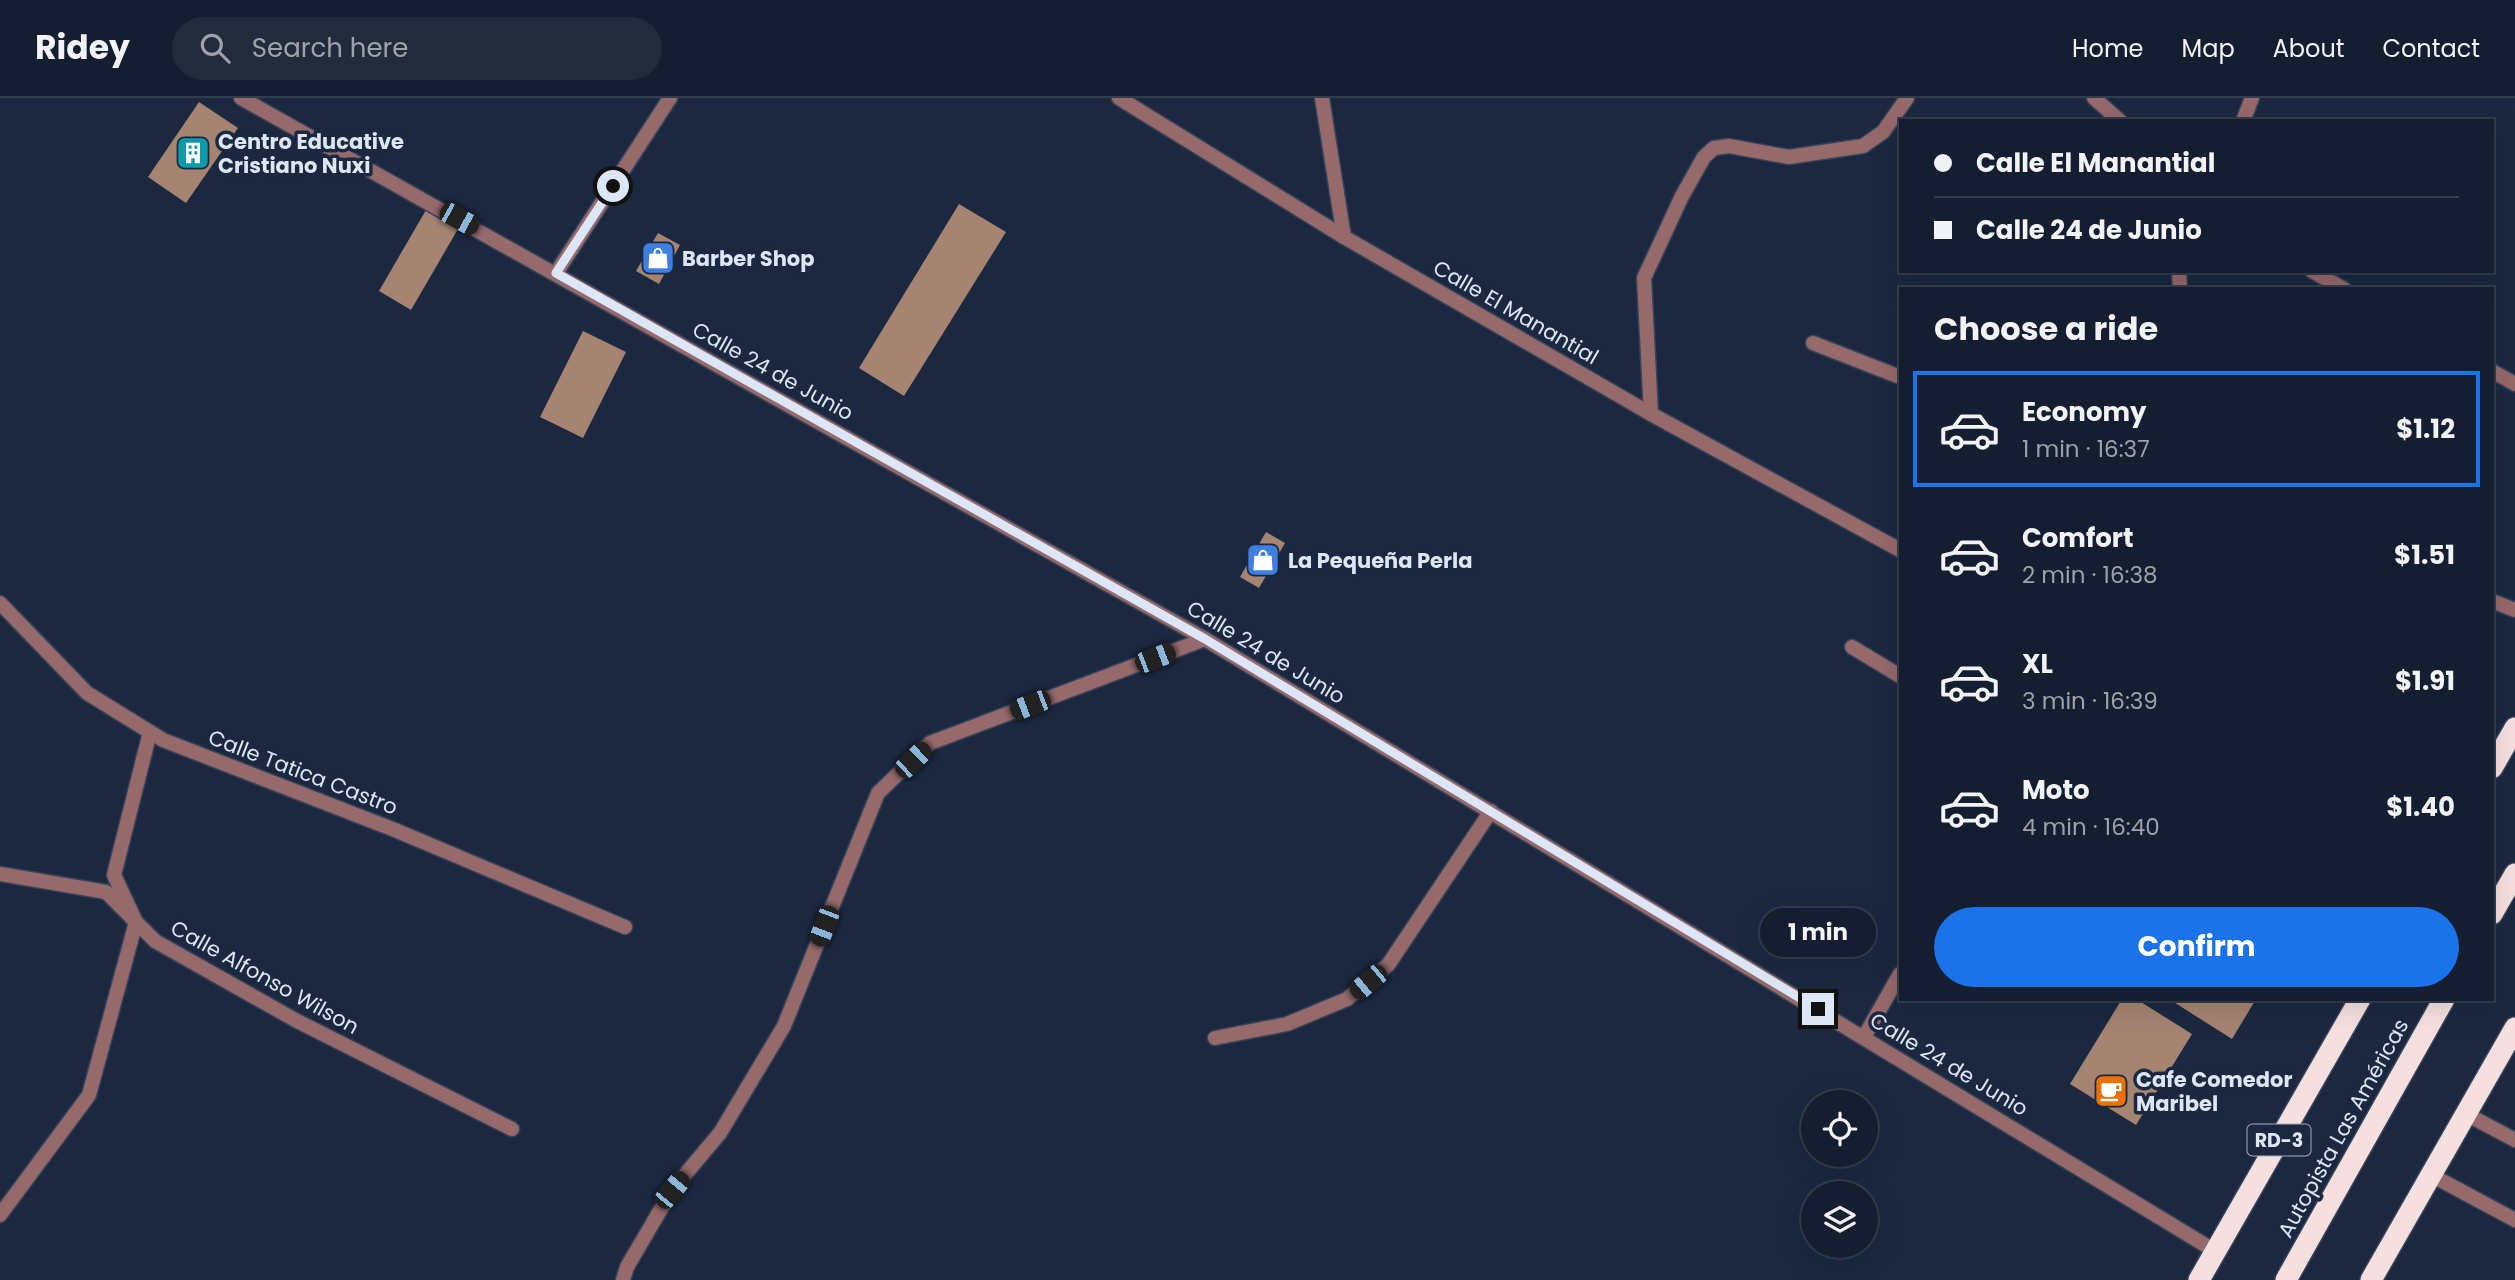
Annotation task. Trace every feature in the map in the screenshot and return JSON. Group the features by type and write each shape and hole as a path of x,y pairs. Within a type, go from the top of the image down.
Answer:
{"highway":[{"path":"2494,765 2515,728"},
{"path":"2494,911 2515,874"},
{"name":"RD-3","path":"2199,1280 2359,1001"},
{"name":"Autopista Las Américas","path":"2286,1280 2443,1001"},
{"path":"2371,1280 2468,1115 2515,1028"}],"street":[{"name":"Calle 24 de Junio","path":"241,98 1205,639 2215,1251"},
{"path":"556,273 670,98"},
{"name":"Calle El Manantial","path":"1119,98 1344,237 1651,414 1899,549"},
{"path":"1322,98 1344,237"},
{"path":"1651,414 1644,278 1704,157 1714,148 1729,146 1789,157 1863,146 1883,132 1907,98"},
{"path":"2094,98 2118,119"},
{"path":"2244,119 2252,98"},
{"path":"2316,273 2340,287"},
{"path":"1813,343 1899,377"},
{"path":"2494,373 2515,384"},
{"path":"2494,602 2515,610"},
{"name":"Calle Tatica Castro","path":"0,603 87,693 163,740 395,830 625,927"},
{"path":"624,1280 627,1267 672,1190 720,1133 784,1026 878,793 930,743 1205,639"},
{"path":"1852,647 1899,675"},
{"path":"0,1215 89,1095 136,922 114,875 150,732"},
{"path":"1215,1038 1287,1024 1348,999 1388,965 1491,811"},
{"name":"Calle Alfonso Wilson","path":"0,874 106,892 155,941 297,1021 512,1129"},
{"path":"1864,1037 1899,976"},
{"path":"2468,1115 2515,1140"},
{"path":"2433,1175 2515,1220"}],"building":[{"name":"Centro Educative Cristiano Nuxi","path":"199,102 238,128 186,203 148,177"},
{"path":"959,204 1006,232 904,396 859,368"},
{"path":"426,210 458,229 411,310 379,291"},
{"name":"Barber Shop","path":"658,233 680,245 659,284 636,271"},
{"path":"583,331 626,352 583,438 540,417"},
{"name":"La Pequeña Perla","path":"1266,532 1285,543 1259,588 1240,577"},
{"path":"2121,1001 2139,1001 2192,1034 2136,1125 2070,1084"},
{"path":"2172,1001 2255,1001 2232,1039"}],"place":[{"name":"Centro Educative Cristiano Nuxi","path":"193,153"},
{"name":"Barber Shop","path":"658,258"},
{"name":"La Pequeña Perla","path":"1263,560"},
{"name":"Cafe Comedor Maribel","path":"2111,1091"}],"route":[{"path":"613,186 556,273 1205,639 1818,1009"}]}
